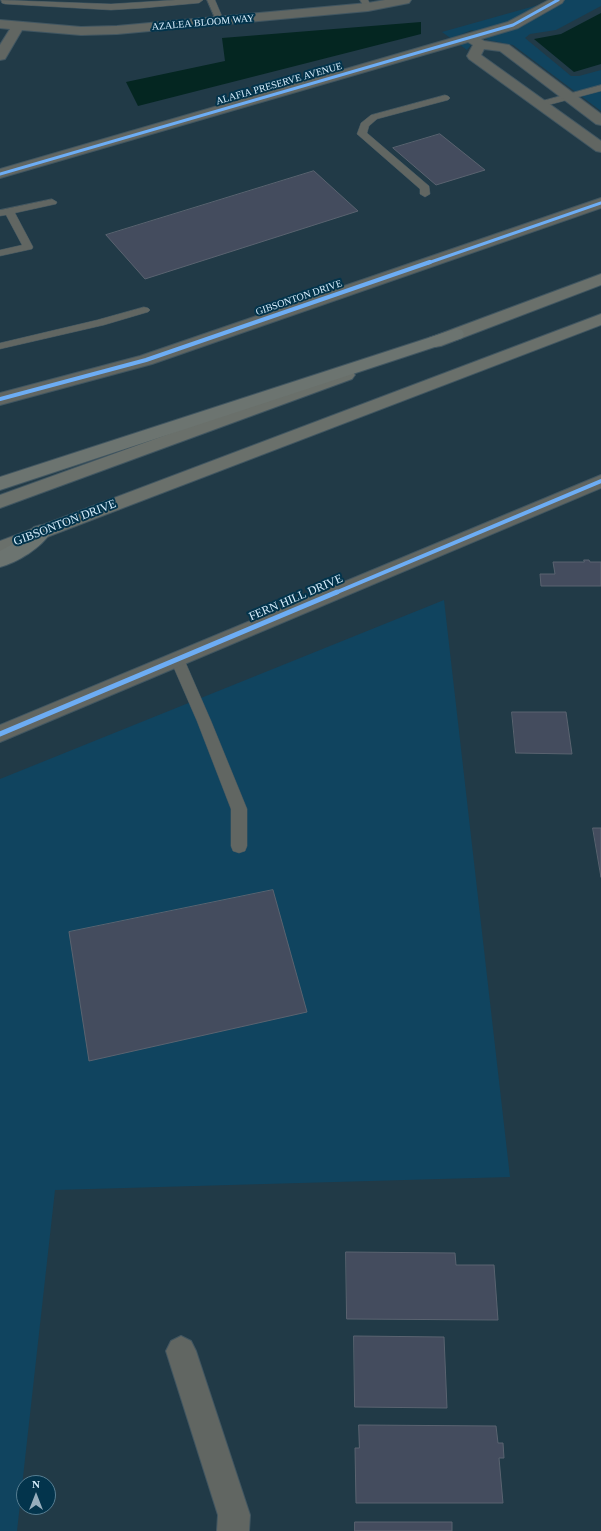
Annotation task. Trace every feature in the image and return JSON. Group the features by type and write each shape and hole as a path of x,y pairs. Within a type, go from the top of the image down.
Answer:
{"highway":[{"path":"0,484 456,334"},
{"path":"0,560 25,546 42,532"}],"main road":[{"path":"0,502 601,279"},
{"name":"GIBSONTON DRIVE","path":"0,548 601,319"}],"street":[{"name":"AZALEA BLOOM WAY","path":"0,24 81,31 153,28 220,22 405,0"},
{"name":"ALAFIA PRESERVE AVENUE","path":"0,174 476,41 513,25 558,0"},
{"path":"0,56 18,26"},
{"path":"601,121 504,48 476,41 474,56 601,148"},
{"name":"GIBSONTON DRIVE","path":"0,399 146,360 601,203"},
{"name":"FERN HILL DRIVE","path":"0,734 601,482"},
{"path":"181,1351 234,1515 233,1531"}],"lane":[{"path":"3,3 132,3 199,0"},
{"path":"211,0 220,22"},
{"path":"541,104 601,88"},
{"path":"425,194 425,188 362,134 364,125 374,117 445,98"},
{"path":"0,253 28,247 4,212 52,202"},
{"path":"0,346 100,323 144,310"},
{"path":"177,659 239,808 239,846"}],"shaded area":[{"path":"556,0 601,0 601,6 556,30 530,34 525,38 571,76 579,76 601,70 601,111 513,45 488,40 472,30 457,36 471,45 467,50 442,32"},
{"path":"601,13 601,64 574,72 534,39 561,34"},
{"path":"421,22 421,34 138,106 126,82 225,61 222,38"},
{"path":"444,600 510,1177 55,1190 23,1475 16,1475 16,1515 19,1515 17,1531 0,1531 0,779"}],"building":[{"path":"440,134 485,170 436,185 393,148"},
{"path":"314,171 358,211 145,279 106,235"},
{"path":"584,560 589,560 590,562 601,562 601,586 541,586 540,574 555,574 553,562 584,562"},
{"path":"512,712 566,712 572,754 516,753"},
{"path":"593,828 601,828 601,877"},
{"path":"273,890 307,1012 89,1061 69,932"},
{"path":"346,1252 455,1253 456,1265 494,1265 498,1320 347,1319"},
{"path":"354,1336 444,1337 447,1408 355,1407"},
{"path":"359,1425 496,1426 498,1443 503,1443 504,1458 499,1458 503,1503 356,1503 355,1448 359,1448"},
{"path":"355,1522 452,1522 452,1531 355,1531"}],"cycle path":[{"path":"0,174 513,25 558,0"},
{"path":"0,399 146,360 601,203"},
{"path":"0,734 601,481"}]}
